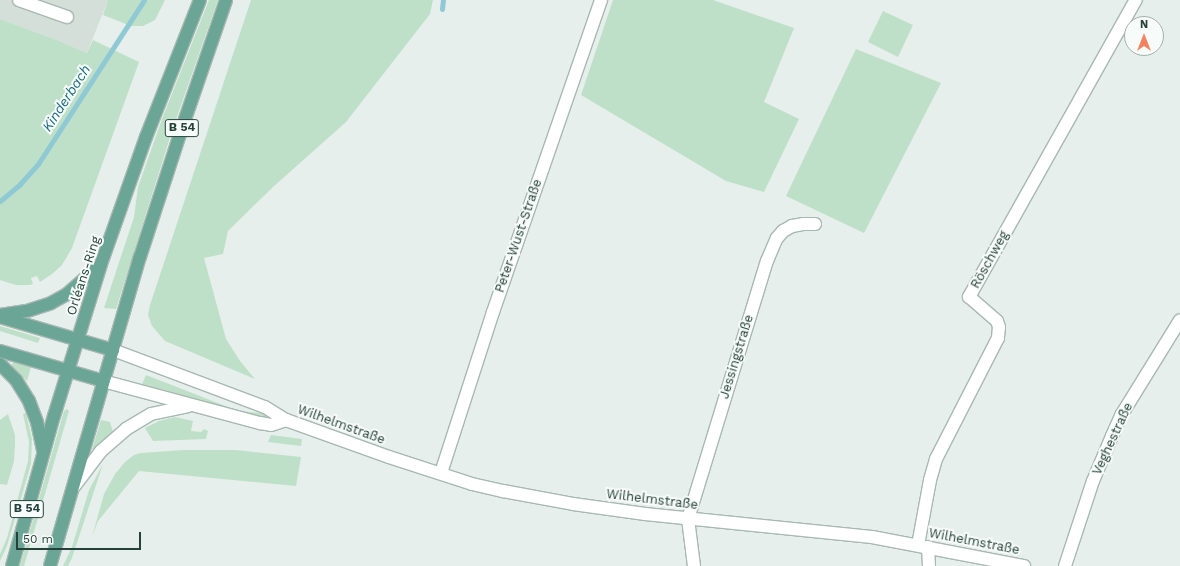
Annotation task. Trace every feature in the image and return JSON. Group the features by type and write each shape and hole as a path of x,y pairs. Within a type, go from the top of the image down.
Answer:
{"main road":[{"name":"Orléans-Ring","path":"12,566 43,452 101,264 151,124 200,0"},
{"name":"B 54","path":"50,566 103,381 171,162 226,0"},
{"name":"B 54","path":"0,316 30,310 51,303 71,291 101,264"},
{"name":"Wilhelmstraße","path":"0,316 113,350"},
{"path":"0,351 103,381"},
{"path":"0,364 16,380 29,401 37,422 43,452"}],"street":[{"path":"19,0 68,17"},
{"name":"Peter-Wust-Straße","path":"441,473 493,312 601,0"},
{"name":"Röschweg","path":"923,546 930,480 936,459 998,338 999,327 997,321 969,297 1136,0"},
{"name":"Jessingstraße","path":"688,519 767,261 777,238 783,231 792,226 815,224"},
{"name":"Veghestraße","path":"1065,566 1093,481 1122,414 1180,320"},
{"name":"Wilhelmstraße","path":"113,350 265,407 286,420 472,484 537,498 639,514 872,537 1024,566"},
{"name":"Wilhelmstraße","path":"103,381 266,424 271,425 286,420"},
{"name":"Wilhelmstraße","path":"71,491 101,451 126,429 142,418 156,412 194,405"},
{"path":"688,519 694,566"},
{"path":"923,546 928,566"}],"shaded area":[{"path":"0,0 108,0 87,53 0,19"}],"green space":[{"path":"108,0 165,0 155,20 143,26 131,26 103,15"},
{"path":"209,0 218,0 173,128 116,309 104,308 134,217 138,187 162,119"},
{"path":"251,0 433,0 430,14 346,122 273,187 228,231 223,254 204,258 226,339 240,361 255,379 165,341 152,326 148,315 150,305"},
{"path":"613,0 713,0 794,28 764,102 799,119 764,192 726,181 581,95"},
{"path":"883,11 913,25 898,57 868,42"},
{"path":"0,19 87,53 93,40 139,62 72,248 62,265 52,274 40,282 37,276 31,278 33,284 30,285 16,285 0,280"},
{"path":"856,49 941,83 864,233 786,196"},
{"path":"0,326 40,338 38,343 0,331"},
{"path":"14,361 31,367 27,381 11,366"},
{"path":"146,375 228,407 238,411 142,384"},
{"path":"67,409 69,411 24,566 20,566 64,411"},
{"path":"239,411 263,413 268,415 268,419"},
{"path":"26,413 32,439 31,464 7,546 0,561 0,554 7,538 28,461 29,442 23,414"},
{"path":"8,414 15,435 15,445 14,461 7,485 0,484 0,420"},
{"path":"175,417 193,421 191,431 201,432 204,429 208,431 206,439 153,441 145,428 159,421"},
{"path":"101,420 110,422 113,432 95,450 92,449"},
{"path":"271,435 302,439 301,446 268,442"},
{"path":"184,450 236,450 301,457 296,486 139,471 98,521 92,537 104,494 115,474 125,462 134,455 141,453"},
{"path":"103,464 72,558 68,566 63,566 72,547 89,490"}],"waterway":[{"name":"Kinderbach","path":"0,201 20,184 38,164 144,0"},
{"path":"442,9 443,0"}]}
